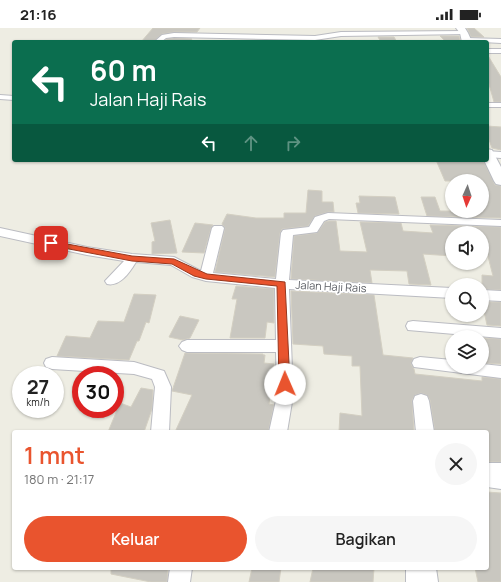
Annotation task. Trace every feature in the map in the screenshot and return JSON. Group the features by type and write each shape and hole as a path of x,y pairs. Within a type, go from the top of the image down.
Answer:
{"main road":[{"path":"489,158 501,180"},
{"path":"489,474 501,476"},
{"path":"420,570 422,582"}],"street":[{"path":"414,28 422,29 426,34"},
{"path":"158,40 168,35 315,38 341,34 426,34 464,36 501,41"},
{"path":"489,51 501,51"},
{"path":"0,96 12,98"},
{"path":"489,104 501,105"},
{"path":"489,154 501,155"},
{"path":"278,430 285,396 282,284 286,235 291,231 312,230 322,217 350,216 501,223"},
{"path":"206,277 218,228"},
{"name":"Jalan Haji Rais","path":"0,232 69,247 132,258 174,261 197,274 206,277 282,284 445,293"},
{"path":"112,281 126,268 132,258"},
{"path":"489,295 501,296"},
{"path":"413,326 501,333"},
{"path":"187,346 284,346"},
{"path":"52,363 134,368 158,375 162,387 160,430"},
{"path":"420,363 445,365"},
{"path":"489,371 501,372"},
{"path":"421,401 425,430"},
{"path":"179,582 181,570"}],"building":[{"path":"153,28 200,28 197,32 174,32 162,34 155,40 143,40"},
{"path":"467,28 474,28 484,37 471,37"},
{"path":"440,36 459,36 460,40 444,40"},
{"path":"378,37 394,37 396,40 380,40"},
{"path":"174,38 192,39 166,40"},
{"path":"489,57 501,77 501,102 494,102 489,84"},
{"path":"489,126 501,127 501,150 492,148 489,140"},
{"path":"437,162 484,162 495,185 501,186 501,218 489,218 489,174 445,174 445,181"},
{"path":"308,190 322,191 322,202 333,202 334,212 328,212 315,216 308,226 282,229 280,233 275,277 215,272 225,228 222,224 227,214 256,218 284,218 284,213 306,213"},
{"path":"359,196 395,197 399,214 358,213 356,203 360,203"},
{"path":"421,197 435,197 440,211 445,211 445,216 427,216"},
{"path":"170,220 177,253 152,254 152,242 155,241 151,223"},
{"path":"336,221 340,251 367,252 360,222 401,223 403,231 433,233 430,225 466,226 445,226 445,256 423,254 431,285 409,284 407,271 370,270 372,283 291,279 294,236 317,233 325,222"},
{"path":"195,223 213,225 204,253 182,252"},
{"path":"489,227 501,227 501,290 489,289 489,278 482,278 482,275 493,276 489,260"},
{"path":"236,286 274,289 274,323 267,322 265,338 230,338 237,299 232,299"},
{"path":"291,291 374,295 383,355 413,358 411,364 415,374 482,381 482,377 501,379 501,462 489,462 489,430 435,430 430,400 427,395 421,393 415,395 412,400 414,430 339,430 340,413 362,416 360,366 352,366 352,356 324,354 323,346 293,344"},
{"path":"134,294 156,295 149,323 146,322 139,341 137,341 129,360 57,356 66,336 90,338 98,321 124,322"},
{"path":"489,302 501,302 501,326 487,325 486,322 489,322"},
{"path":"180,316 199,320 190,338 183,340 169,337"},
{"path":"489,338 501,339 501,364 489,363"},
{"path":"185,353 263,354 265,355 264,363 274,364 269,404 274,405 268,430 176,430 192,395 172,391"},
{"path":"141,388 153,390 152,409 145,430 109,430 114,418 124,418 124,404 131,407"},
{"path":"489,492 501,493 501,582 478,582 475,570 489,570"},
{"path":"111,570 168,570 167,582 151,582 111,574"},
{"path":"252,570 281,570 279,582 249,582"},
{"path":"313,570 374,570 373,582 310,582"}],"route":[{"path":"51,243 87,251 132,258 174,261 197,274 206,277 282,284 285,384"}]}
